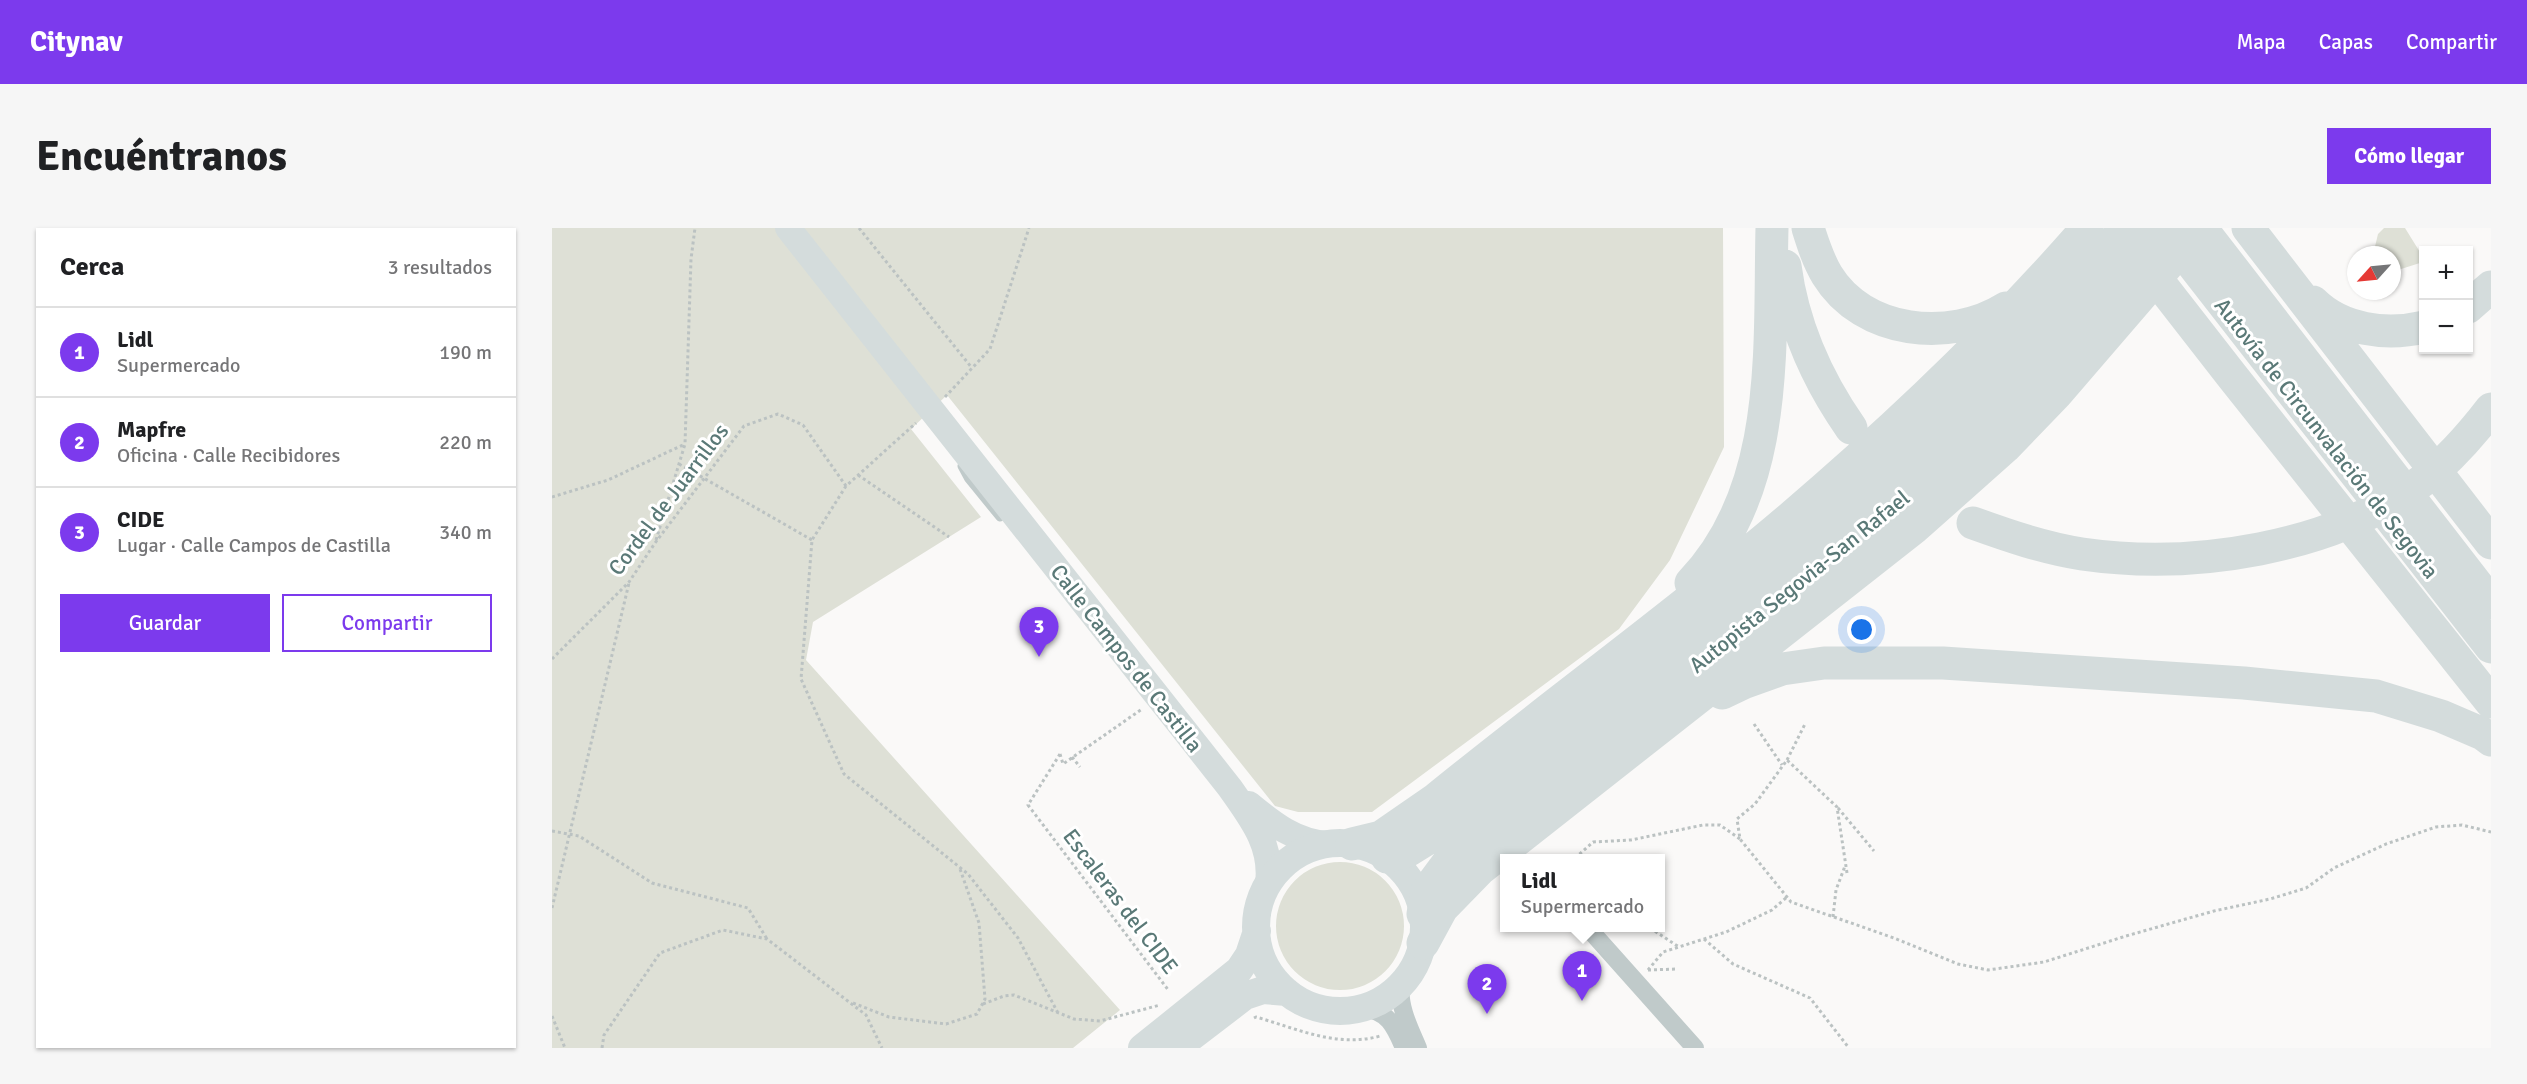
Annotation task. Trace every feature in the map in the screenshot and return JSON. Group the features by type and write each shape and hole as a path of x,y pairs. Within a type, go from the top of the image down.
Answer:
{"highway":[{"path":"1628,649 1696,577 1722,541 1751,477 1767,400 1772,228"},
{"path":"1782,228 1787,282 1799,329 1823,385 1851,428"},
{"path":"1808,228 1816,252 1828,276 1863,311 1908,327 1945,330 1975,323 2012,305 2044,276 2098,268 2200,228"},
{"path":"2118,228 2232,376 2491,702"},
{"name":"Autopista Segovia-San Rafael","path":"1423,929 1427,891 1454,856 1893,507 2000,406 2126,228"},
{"name":"Autopista Segovia-San Rafael","path":"1387,857 1409,850 1446,827 1772,572 1877,484 1974,392 2098,268 2164,228"},
{"name":"Autovía de Circunvalación de Segovia","path":"2164,228 2491,647"},
{"name":"Autovía de Circunvalación de Segovia","path":"2200,228 2491,603"},
{"path":"2248,228 2491,543"},
{"path":"2278,266 2322,311 2340,320 2360,328 2388,332 2419,328"},
{"path":"1423,929 1480,869 1915,528 1989,462 2057,393 2098,268"},
{"path":"1340,844 1381,837 1417,814 1764,540 1852,463 1978,346 2044,276"},
{"path":"2473,303 2491,287"},
{"path":"1973,523 2046,546 2116,557 2178,559 2208,556 2289,541 2344,524 2396,498 2438,468 2486,416"},
{"path":"1675,718 1743,683 1782,669 1824,663 1886,661 2244,683 2376,696 2441,716 2483,734 2491,740"}],"main road":[{"name":"Calle Campos de Castilla","path":"788,228 933,421 1025,528 1230,788 1265,844 1269,861 1269,884"},
{"name":"Calle Campos de Castilla","path":"1230,788 1268,820 1291,834 1310,842 1340,844"},
{"path":"1142,1048 1239,970 1249,955 1257,931 1259,907 1269,884 1281,868 1294,857 1312,848 1340,844 1368,848 1387,857 1417,892 1423,929 1416,964 1401,985 1387,997 1362,1008 1338,1011 1306,1004 1287,992 1265,963 1257,931"},
{"path":"1177,1048 1245,996 1263,990 1287,992"}],"street":[{"path":"1594,932 1643,976 1695,1048"},
{"path":"1401,985 1402,1003 1418,1048"},
{"path":"1362,1008 1384,1014 1393,1024 1404,1048"}],"lane":[{"name":"Calle Campos de Castilla","path":"933,421 974,449 993,470"},
{"name":"Calle Campos de Castilla","path":"1005,486 1019,505 1025,528"}],"path":[{"path":"655,543 685,444 691,259 695,228"},
{"path":"859,228 972,368"},
{"path":"1029,228 990,349 972,368 933,421 846,486 812,540 801,679 844,774 968,874 1018,938 1058,1013"},
{"name":"Cordel de Juarrillos","path":"552,659 629,582 655,543 744,426 778,414 803,425 846,486"},
{"path":"552,497 608,480 685,444"},
{"path":"679,464 812,540"},
{"path":"858,475 949,537"},
{"path":"552,908 629,582"},
{"path":"1080,767 1072,757 1144,707"},
{"path":"1754,724 1783,766"},
{"path":"1740,839 1737,819 1755,804 1783,766 1805,724"},
{"name":"Escaleras del CIDE","path":"1072,757 1063,764 1060,754 1028,805 1169,991"},
{"path":"1787,760 1837,807 1874,851"},
{"path":"1837,807 1847,873"},
{"path":"1580,854 1593,842 1631,840 1703,825 1720,825 1740,839 1791,902 1958,964 1988,970 2044,962 2214,910 2306,888 2334,868 2385,844 2436,827 2462,825 2491,832"},
{"path":"552,831 579,836 651,883 748,908 767,939 866,1015 882,1048"},
{"path":"1833,917 1836,890 1846,865"},
{"path":"849,1002 889,1017 946,1024 977,1014 985,999 979,923 960,868"},
{"path":"1643,976 1663,952 1726,932 1772,910 1788,897"},
{"path":"602,1048 604,1035 660,953 723,930 767,939"},
{"path":"1657,932 1679,947"},
{"path":"1704,939 1733,964 1810,998 1849,1048"},
{"path":"1643,976 1677,969"},
{"path":"982,1005 1014,995 1074,1019 1100,1021 1166,1003"},
{"path":"552,1016 565,1048"},
{"path":"1248,1022 1256,1017 1327,1041 1369,1040 1388,1034"}],"shaded area":[{"path":"552,228 1723,228 1724,447 1670,560 1619,629 1372,812 1298,812 1275,806 947,395 911,429 981,517 813,622 806,660 1120,1010 1073,1048 552,1048"},
{"path":"2384,228 2405,228 2419,251 2419,263 2401,269 2401,246 2375,246 2378,234"},
{"path":"1340,862 1365,867 1385,881 1399,901 1404,926 1399,951 1385,971 1365,985 1340,990 1315,985 1295,971 1281,951 1276,926 1281,901 1295,881 1315,867"}],"place":[{"name":"CIDE","path":"1039,657"},
{"name":"Lidl","path":"1582,1001"},
{"name":"Mapfre","path":"1487,1014"}]}
